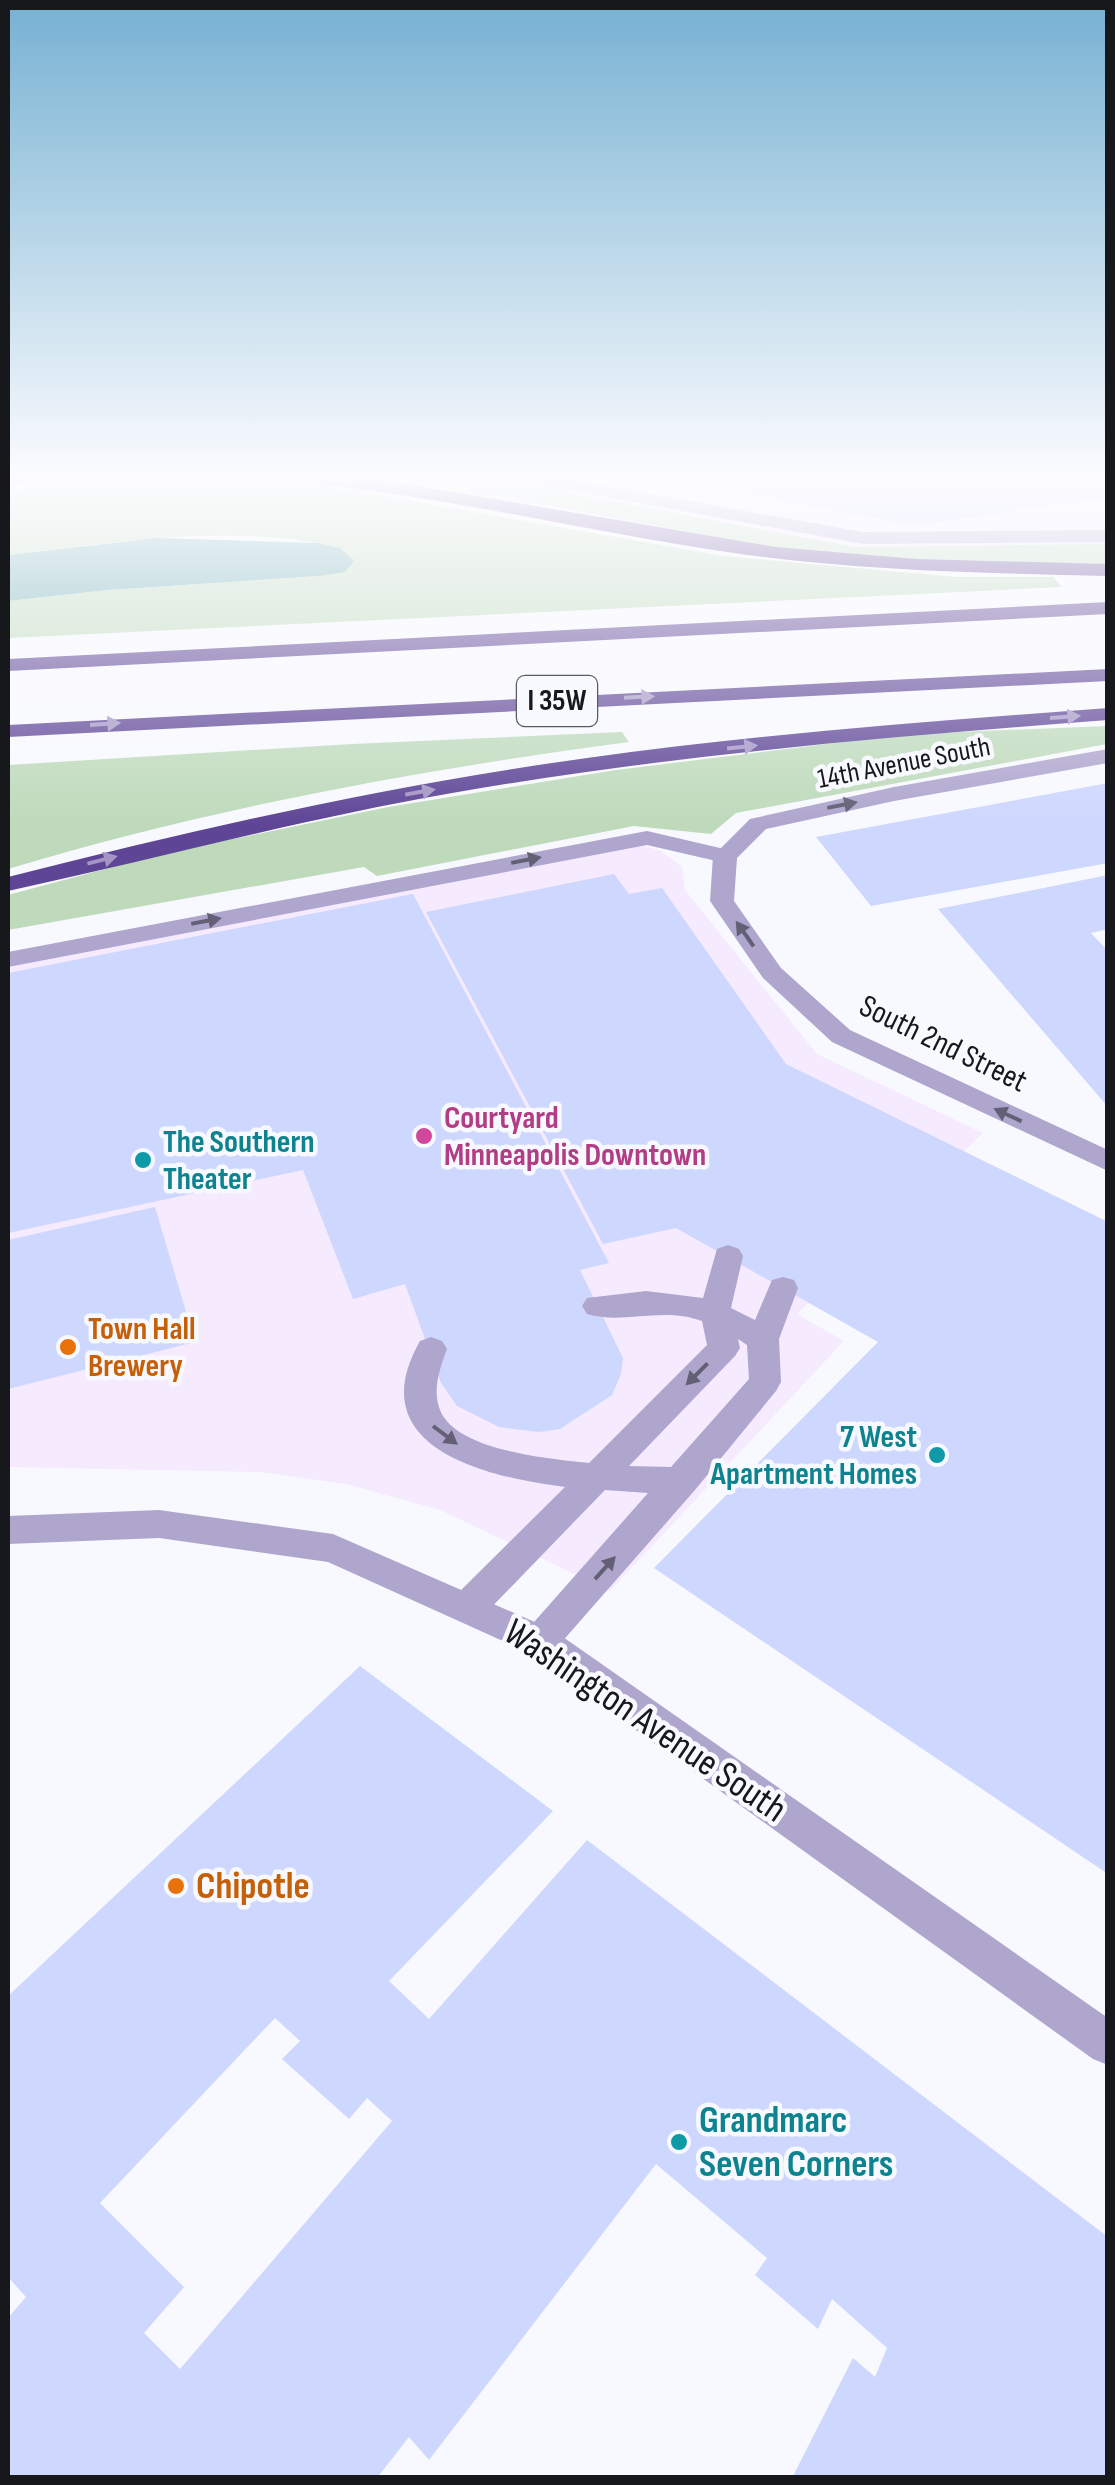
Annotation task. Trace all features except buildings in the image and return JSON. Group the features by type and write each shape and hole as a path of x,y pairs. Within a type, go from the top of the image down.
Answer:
{"highway":[{"name":"I 35W","path":"8,664 1108,608"},
{"name":"I 35W","path":"13,730 1108,675"},
{"path":"8,884 243,828 514,776 932,726 1108,714"}],"street":[{"name":"14th Avenue South","path":"725,856 758,824 894,794 1108,756"},
{"path":"8,960 646,838 725,856"},
{"name":"South 2nd Street","path":"725,856 722,901 772,974 840,1036 1102,1160"},
{"path":"468,1607 724,1348 715,1311 728,1256"},
{"path":"540,1641 765,1382 763,1338 784,1288"},
{"path":"598,1306 673,1300 715,1311 763,1338"},
{"path":"430,1349 418,1384 430,1424 471,1454 593,1478 683,1480"},
{"name":"Washington Avenue South","path":"8,1530 158,1524 333,1548 468,1607 540,1641 1108,2044"}],"shaded area":[{"path":"642,845 661,851 682,867 685,890 817,1054 983,1133 797,1314 844,1341 610,1591 440,1510 346,1484 260,1472 8,1467 8,966"}],"green space":[{"path":"81,593 939,593 8,638 8,601"},
{"path":"1107,726 1107,744 736,813 711,834 634,826 377,876 364,867 8,930 8,895 161,854 388,807 616,770 908,734"},
{"path":"622,732 629,742 316,793 161,827 8,869 8,765"}],"water":[{"path":"8,593 81,593 8,601"}],"place":[{"name":"Courtyard Minneapolis Downtown","path":"424,1136"},
{"name":"The Southern Theater","path":"143,1160"},
{"name":"Town Hall Brewery","path":"68,1347"},
{"name":"7 West Apartment Homes","path":"937,1455"},
{"name":"Chipotle","path":"176,1886"},
{"name":"Grandmarc Seven Corners","path":"679,2142"}]}
